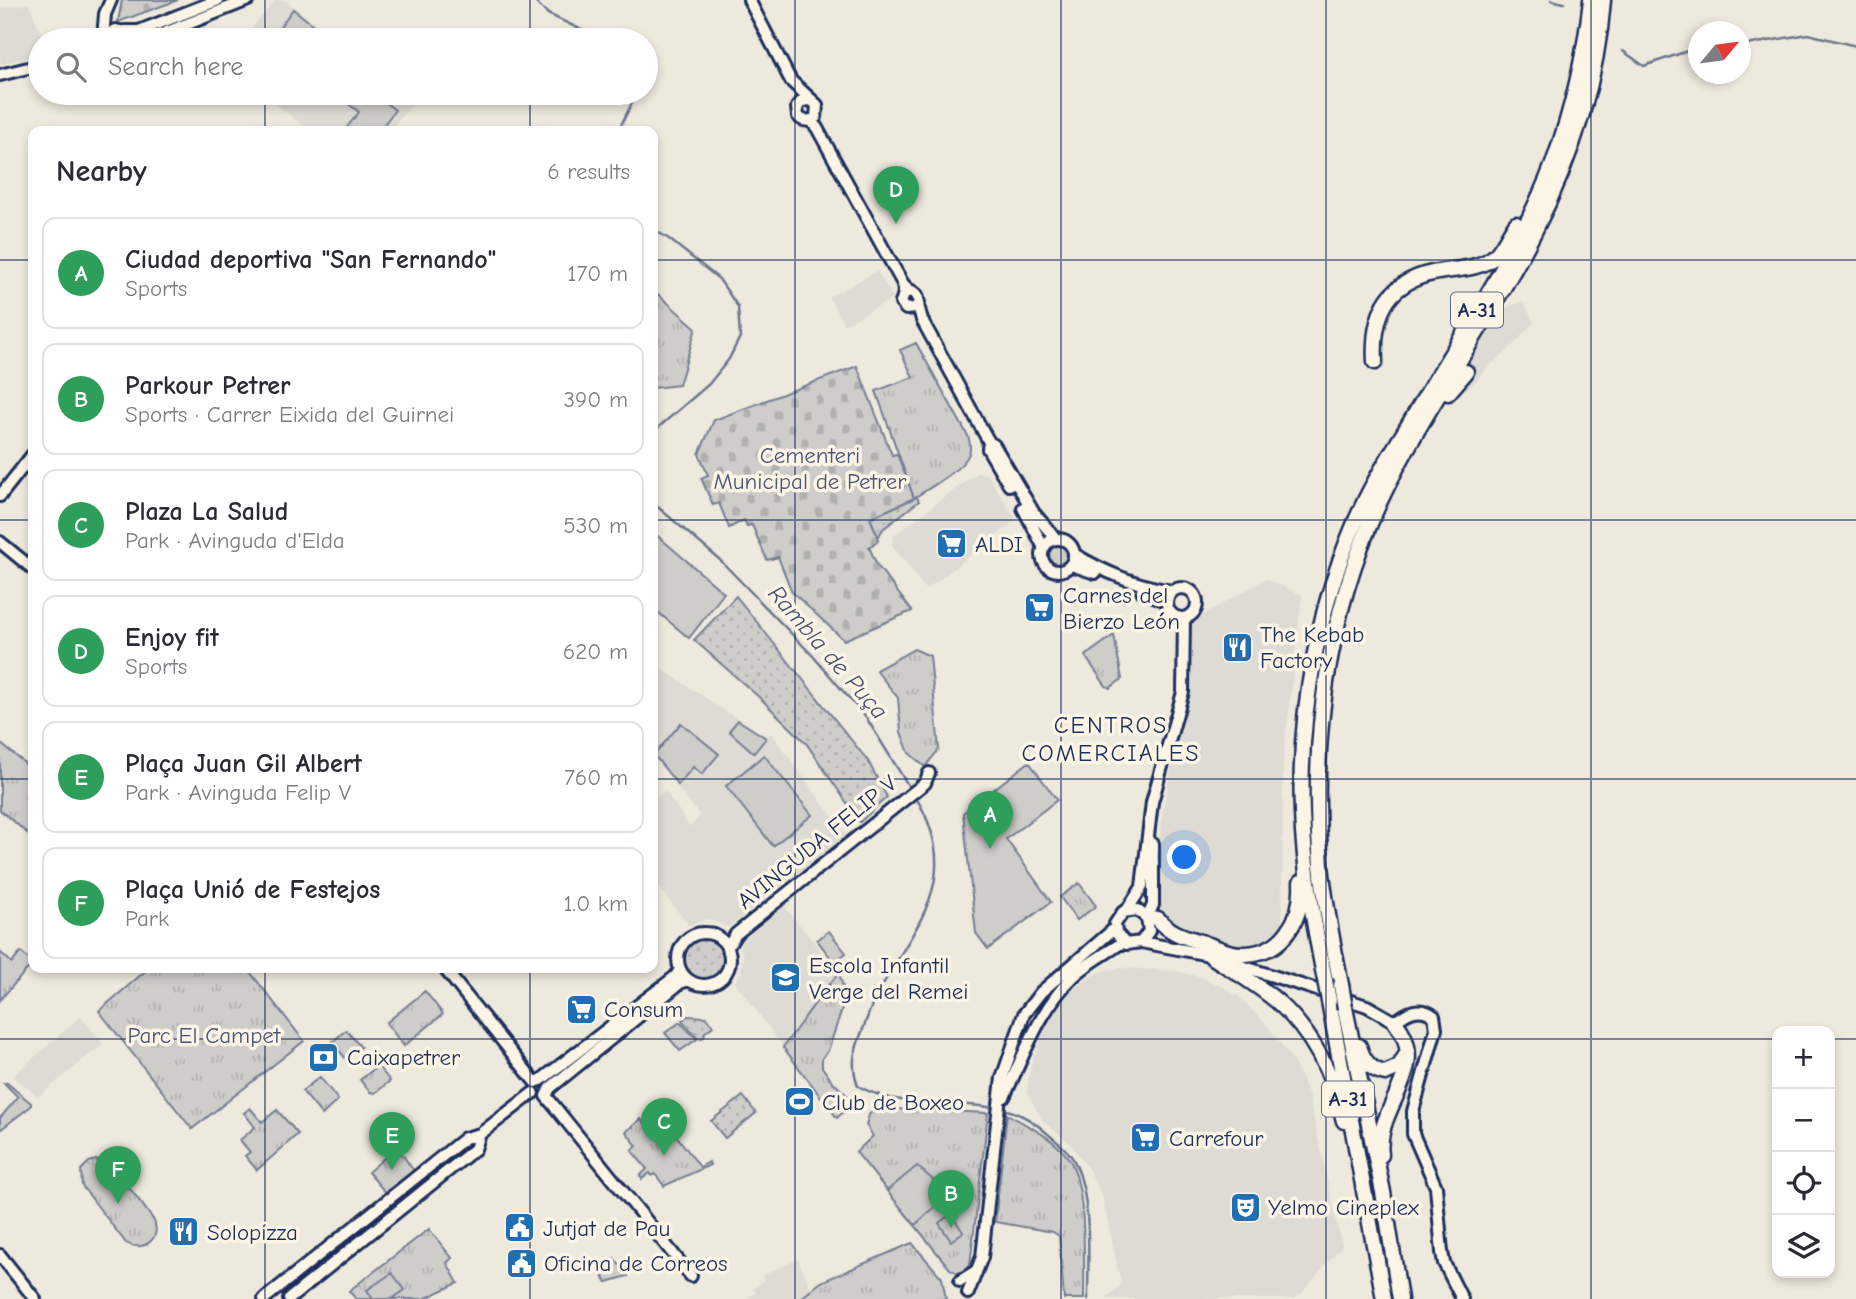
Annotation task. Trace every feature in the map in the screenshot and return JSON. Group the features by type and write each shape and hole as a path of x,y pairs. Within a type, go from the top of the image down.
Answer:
{"highway":[{"name":"A-31","path":"1384,1299 1314,925 1302,814 1302,766 1314,663 1324,616 1349,538 1364,503 1500,271 1553,164 1582,62 1591,0"},
{"name":"A-31","path":"1401,1299 1324,887 1318,817 1318,745 1331,647 1347,587 1380,502 1419,429 1533,234 1563,169 1580,120 1596,52 1603,0"},
{"path":"1375,362 1374,339 1379,315 1387,299 1397,288 1414,279 1473,267 1495,256 1529,201 1562,120 1571,106"},
{"path":"1519,274 1534,246 1533,234"},
{"path":"1419,429 1432,419 1448,393 1466,372"},
{"path":"1151,920 1175,934 1230,952 1248,954 1276,943 1284,937 1298,916 1302,895 1297,833 1302,814"},
{"path":"1211,956 1279,1003 1315,1048 1331,1079 1343,1115 1365,1199"},
{"path":"1345,1008 1355,1027 1361,1054 1373,1070 1385,1073 1395,1070 1403,1061 1407,1047"},
{"path":"1383,1192 1381,1129 1408,1065 1407,1047 1395,1022"}],"street":[{"path":"147,28 218,0"},
{"path":"177,28 248,0"},
{"path":"749,0 791,81 800,118 814,122"},
{"path":"111,1 111,17 120,28"},
{"path":"103,28 105,14 111,1"},
{"path":"0,75 28,68"},
{"path":"791,81 818,108 814,122 905,289 918,295 914,307 989,442 995,445 1034,513 1056,540"},
{"path":"797,107 802,101 810,100"},
{"path":"989,442 988,449 1044,548 1043,560 1052,570 1059,572 1073,559"},
{"path":"0,496 28,460"},
{"path":"1044,548 1049,542 1056,540 1068,543 1073,559 1169,596"},
{"path":"0,542 28,565"},
{"path":"1185,587 1194,593 1197,599 1194,614 1184,619 1174,617 1168,610 1169,596 1185,587"},
{"path":"968,1293 983,1246 1002,1078 1027,1008 1041,992 1115,928 1119,915 1127,910 1142,887 1152,802 1183,692 1184,619"},
{"name":"AVINGUDA FELIP V","path":"724,943 928,782"},
{"path":"1115,928 1123,942 1134,945 1148,934 1153,905 1156,793"},
{"path":"1127,910 1137,910 1169,938 1191,950"},
{"path":"704,933 724,943 730,964 719,981 702,985 688,980 680,969 678,955 687,939 704,933"},
{"path":"1000,1104 1037,1025 1058,994 1083,969 1123,942"},
{"path":"1141,942 1211,956 1367,1006 1395,1022 1414,1011 1423,1010 1430,1013 1436,1025 1413,1111 1413,1134 1436,1187 1444,1263 1462,1299"},
{"path":"541,1088 676,976 680,969"},
{"path":"448,973 691,1276"},
{"path":"264,1299 465,1138 480,1134 680,983 688,980"},
{"path":"289,1299 475,1149 480,1134"},
{"path":"0,1255 35,1299"},
{"path":"960,1281 976,1271"}],"shaded area":[{"path":"276,0 285,0 321,28 252,28"},
{"path":"29,4 39,28 28,28 28,58 0,64 0,8"},
{"path":"276,105 411,105 393,126 304,126"},
{"path":"877,271 893,298 844,325 829,297"},
{"path":"1523,301 1534,322 1507,352 1464,390 1463,370 1500,310"},
{"path":"978,472 988,475 1016,520 926,590 892,545 893,536"},
{"path":"1266,579 1302,595 1283,761 1282,926 1263,942 1233,946 1179,929 1154,913 1162,817 1188,681 1188,623"},
{"path":"658,666 766,738 771,733 846,835 729,927 708,919 689,925 658,887 658,796 665,790 690,827 700,816 658,762"},
{"name":"Escola Infantil Verge del Remei","path":"784,906 839,973 783,1047 735,982 741,972 743,957 740,943"},
{"path":"1122,968 1176,971 1200,977 1225,988 1239,997 1269,1027 1294,1063 1308,1093 1342,1246 1300,1295 1293,1299 1105,1299 1121,1284 1103,1199 1090,1171 1070,1143 1042,1120 1027,1092 1031,1065 1047,1022 1072,990 1089,977 1106,970"},
{"path":"81,1016 103,1044 38,1097 13,1076"},
{"path":"798,1259 812,1291 800,1299 746,1298 756,1293 753,1288 764,1281 761,1276"}],"green space":[{"path":"122,0 178,0 118,22"},
{"path":"293,9 317,28 279,28"},
{"path":"350,105 389,105 395,110 383,126 348,126 359,112"},
{"path":"658,294 696,328 679,385 658,387"},
{"path":"916,343 968,436 970,447 969,454 960,466 914,498 876,391 913,377 900,350"},
{"name":"Cementeri Municipal de Petrer","path":"857,366 892,455 897,454 914,498 870,518 878,541 869,547 877,565 912,611 844,640 792,592 778,557 767,560 752,525 747,526 744,520 729,528 719,503 713,505 701,478 708,475 699,454 714,420"},
{"path":"917,497 919,501 883,529 878,537 870,518"},
{"path":"658,536 724,593 689,638 658,612"},
{"path":"1058,545 1066,548 1069,556 1066,564 1058,567 1050,564 1047,556 1050,548"},
{"path":"736,596 868,761 887,797 860,822 806,743 694,640"},
{"path":"1114,635 1122,679 1110,688 1085,656"},
{"path":"914,649 930,656 939,749 925,767 909,753 901,732 898,698 876,670"},
{"path":"738,720 766,738 754,753 729,731"},
{"path":"681,723 719,754 702,774 693,767 678,785 658,760 658,750"},
{"path":"0,743 28,766 28,834 0,810"},
{"path":"764,755 812,815 773,846 726,786"},
{"path":"1029,762 1057,800 1006,839 1051,902 988,949 976,933 963,813"},
{"path":"1079,883 1096,906 1077,920 1060,897"},
{"path":"829,931 846,953 834,962 817,940"},
{"path":"704,939 718,945 724,959 718,973 704,979 690,973 684,959 690,945"},
{"path":"0,952 12,963 21,952 28,958 28,969 0,1000"},
{"name":"Parc El Campet","path":"143,973 251,973 304,1041 192,1129 99,1011"},
{"path":"839,973 845,994 843,1006 828,1051 822,1058 822,1067 854,1102 837,1118 783,1047"},
{"path":"425,991 443,1014 404,1046 386,1023"},
{"path":"687,1016 706,1017 713,1026 701,1039 682,1020"},
{"path":"680,1022 697,1039 680,1051 665,1033"},
{"path":"346,1030 361,1047 346,1059 332,1042"},
{"path":"378,1066 390,1081 375,1093 370,1092 360,1080"},
{"path":"320,1077 338,1100 322,1115 302,1091"},
{"path":"4,1083 31,1103 31,1106 0,1130 0,1118 18,1097"},
{"path":"743,1096 756,1113 725,1138 711,1121"},
{"path":"250,1108 262,1122 277,1110 298,1134 257,1170 245,1156 250,1152 240,1140 255,1127 244,1113"},
{"path":"874,1108 988,1113 970,1265 964,1272 950,1269 856,1152 873,1136 866,1125"},
{"path":"1007,1114 1041,1133 1056,1145 1069,1159 1075,1171 1082,1206 1084,1299 1064,1299 1059,1236 1053,1232 995,1222"},
{"path":"641,1119 649,1129 664,1119 700,1167 709,1162 710,1165 664,1186 655,1174 652,1176 650,1173 642,1179 640,1176 647,1169 632,1151 637,1146 626,1132"},
{"path":"397,1147 414,1171 385,1192 368,1172"},
{"path":"96,1160 112,1168 153,1219 156,1232 150,1242 139,1246 126,1243 82,1186 81,1170 89,1162"},
{"path":"917,1166 949,1194 915,1225 887,1191"},
{"path":"422,1175 428,1182 307,1281 301,1275"},
{"path":"951,1214 963,1232 951,1241 939,1223"},
{"path":"429,1229 452,1258 447,1263 458,1283 424,1299 356,1299 349,1291"},
{"path":"912,1243 942,1278 946,1299 800,1299 821,1282"},
{"path":"614,1258 628,1276 607,1282 598,1271"},
{"path":"392,1273 405,1290 392,1299 373,1299 367,1290"}],"waterway":[{"name":"Rambla de Puça","path":"533,0 548,14 578,28"},
{"path":"1551,0 1564,3"},
{"path":"1751,44 1808,34 1856,46"},
{"path":"1623,51 1644,66 1688,51"},
{"name":"Rambla de Puça","path":"620,126 631,105"},
{"name":"Rambla de Puça","path":"658,232 719,279 738,307 740,337 729,359 709,384 658,428"},
{"name":"Rambla de Puça","path":"658,507 720,560 813,656 867,719 911,790"},
{"name":"Rambla de Puça","path":"915,796 930,826 936,853 935,879 918,926 870,1010 855,1051 854,1064 858,1086 874,1093 908,1101 995,1108"},
{"name":"Rambla de Puça","path":"1002,1109 1021,1115 1043,1130 1069,1153 1078,1170 1088,1225 1088,1299"}],"place":[{"name":"Enjoy fit","path":"896,224"},
{"name":"ALDI","path":"952,544"},
{"name":"Carnes del Bierzo León","path":"1040,608"},
{"name":"The Kebab Factory","path":"1237,647"},
{"name":"Ciudad deportiva \"San Fernando\"","path":"990,849"},
{"name":"Escola Infantil Verge del Remei","path":"786,978"},
{"name":"Consum","path":"581,1009"},
{"name":"Caixapetrer","path":"324,1057"},
{"name":"Club de Boxeo","path":"799,1102"},
{"name":"Carrefour","path":"1146,1138"},
{"name":"Plaza La Salud","path":"664,1156"},
{"name":"Plaça Juan Gil Albert","path":"392,1170"},
{"name":"Plaça Unió de Festejos","path":"118,1204"},
{"name":"Yelmo Cineplex","path":"1245,1207"},
{"name":"Jutjat de Pau","path":"520,1228"},
{"name":"Parkour Petrer","path":"951,1228"},
{"name":"Solopizza","path":"184,1232"},
{"name":"Oficina de Correos","path":"521,1263"}],"district":[{"name":"CENTROS COMERCIALES","path":"1111,739"}]}
